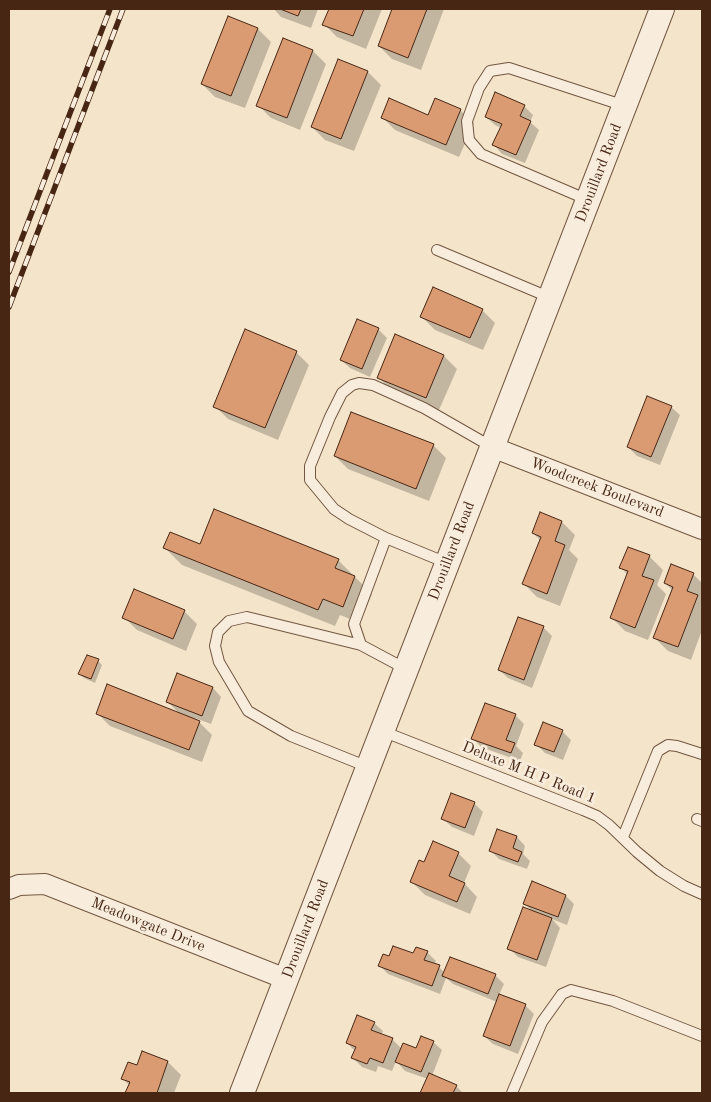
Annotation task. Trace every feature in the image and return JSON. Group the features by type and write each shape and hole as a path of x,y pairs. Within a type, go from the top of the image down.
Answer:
{"street":[{"name":"Drouillard Road","path":"249,1091 286,979 662,9"},
{"name":"Woodcreek Boulevard","path":"492,447 702,529"},
{"name":"Meadowgate Drive","path":"9,889 19,885 45,884 286,979"}],"lane":[{"path":"588,200 481,154 469,140 467,121 479,88 490,71 509,68 625,106"},
{"path":"437,250 551,298"},
{"path":"447,563 386,538 334,509 310,480 310,466 342,393 352,385 359,383 373,385 424,408 492,447"},
{"path":"361,645 354,624 386,538"},
{"path":"368,767 291,736 248,711 219,662 215,646 218,632 229,621 247,617 361,645 406,669"},
{"name":"Deluxe M H P Road 1","path":"382,730 583,810 609,825 660,871 684,886 702,894"},
{"path":"623,837 658,751 668,745 702,754"},
{"path":"512,1093 542,1022 562,994 571,990 614,1001 702,1036"}],"building":[{"path":"280,9 301,9 298,16"},
{"path":"329,9 364,9 353,36 322,25"},
{"path":"392,9 427,9 408,58 378,46"},
{"path":"228,16 258,28 231,96 201,84"},
{"path":"283,38 313,50 287,118 256,106"},
{"path":"338,59 368,71 341,139 311,127"},
{"path":"495,92 525,105 520,116 531,121 516,155 492,145 502,124 485,117"},
{"path":"389,98 428,115 435,98 461,109 446,145 381,118"},
{"path":"433,287 483,309 470,338 420,317"},
{"path":"357,319 379,328 362,369 340,360"},
{"path":"245,329 297,351 265,428 213,407"},
{"path":"395,334 444,355 426,398 377,378"},
{"path":"647,396 672,406 651,457 627,447"},
{"path":"351,412 434,444 416,489 334,456"},
{"path":"214,509 339,559 335,568 355,576 343,607 323,599 318,610 163,548 170,532 200,544"},
{"path":"540,512 562,521 555,541 565,545 547,594 522,584 541,537 532,533"},
{"path":"628,547 650,555 642,576 654,580 635,628 610,618 628,571 619,568"},
{"path":"671,564 694,573 687,591 698,595 678,647 653,638 673,587 664,583"},
{"path":"134,589 185,610 173,639 122,618"},
{"path":"518,617 544,626 524,680 498,670"},
{"path":"87,655 99,659 91,679 78,674"},
{"path":"177,673 213,687 202,716 166,702"},
{"path":"107,684 200,721 189,750 96,714"},
{"path":"485,703 516,714 506,740 515,743 511,753 471,739"},
{"path":"543,722 563,730 554,752 534,745"},
{"path":"451,793 475,802 465,828 441,819"},
{"path":"497,829 517,836 513,848 522,852 518,862 489,851"},
{"path":"433,841 459,852 449,876 465,883 457,902 410,882 419,860 424,862"},
{"path":"532,881 566,895 558,917 523,904"},
{"path":"523,907 552,918 537,960 507,949"},
{"path":"393,946 413,953 416,947 428,951 424,960 440,965 432,986 378,966 383,954 389,956"},
{"path":"450,957 496,974 488,994 442,976"},
{"path":"499,994 526,1004 510,1046 483,1036"},
{"path":"357,1015 375,1022 371,1030 393,1038 383,1063 370,1058 367,1064 351,1058 356,1047 346,1043"},
{"path":"421,1036 434,1041 421,1072 395,1062 403,1043 416,1048"},
{"path":"142,1051 168,1061 157,1093 125,1093 130,1082 121,1079 128,1062 137,1065"},
{"path":"429,1073 457,1085 453,1093 420,1093"}],"railway":[{"path":"9,272 110,9"},
{"path":"9,307 123,9"}]}
